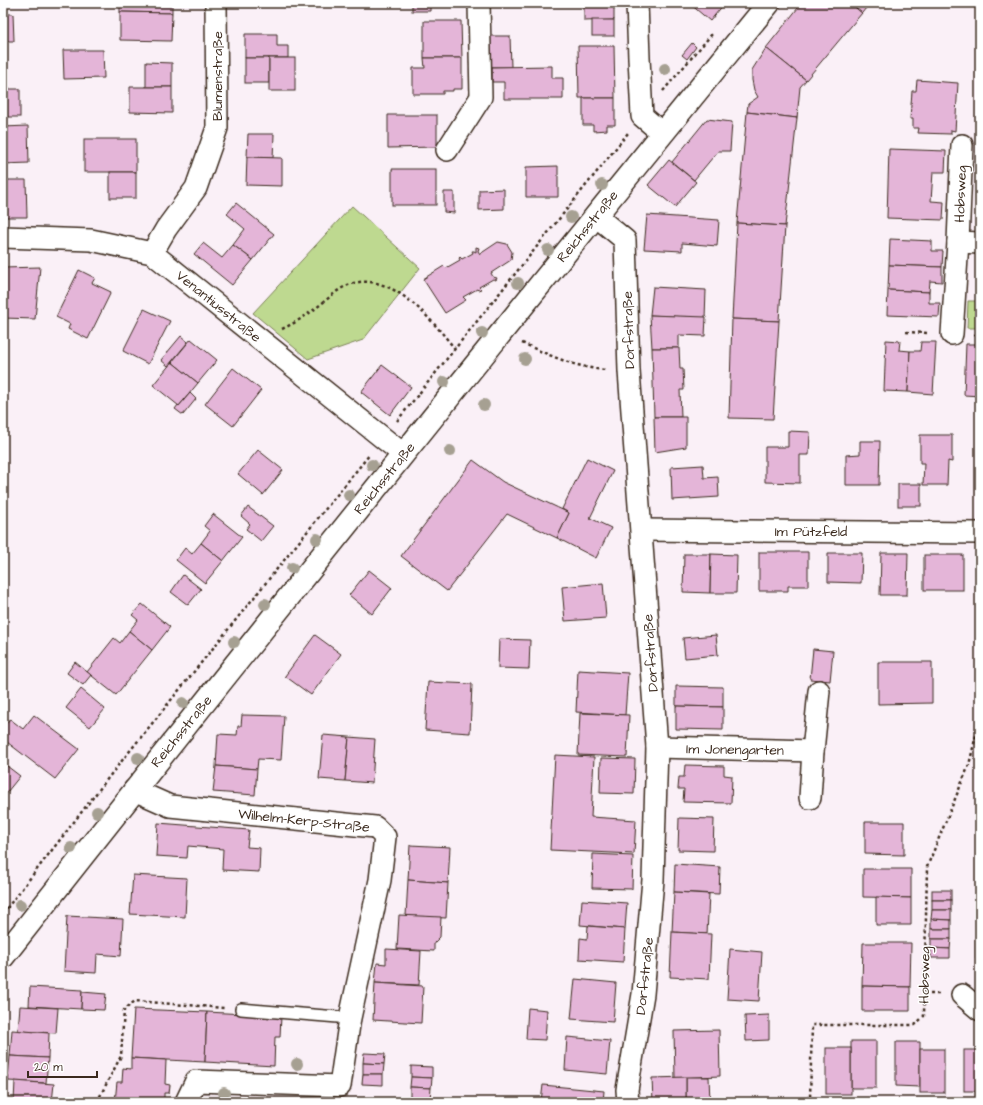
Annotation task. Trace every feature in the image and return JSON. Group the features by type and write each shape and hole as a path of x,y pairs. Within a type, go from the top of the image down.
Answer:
{"main road":[{"name":"Reichsstraße","path":"3,957 134,790 403,454 769,3"}],"street":[{"name":"Blumenstraße","path":"152,253 166,229 196,188 217,128 216,3"},
{"path":"447,150 481,97 479,3"},
{"path":"637,3 642,116 662,134"},
{"name":"Hobsweg","path":"952,334 962,145"},
{"name":"Dorfstraße","path":"596,216 625,240 629,370 657,747 653,880 643,994 627,1090 628,1102"},
{"name":"Venantiusstraße","path":"3,237 91,240 152,253 403,454"},
{"name":"Hobsweg","path":"958,242 980,243"},
{"name":"Im Pützfeld","path":"642,530 980,533"},
{"path":"810,798 819,691"},
{"name":"Im Jonengarten","path":"657,747 813,751"},
{"name":"Wilhelm-Kerp-Straße","path":"134,790 170,806 375,827 385,837 380,880 350,1018 340,1086 196,1081 186,1102"},
{"path":"962,995 980,1010"}],"lane":[{"path":"241,1009 350,1018"}],"path":[{"path":"3,913 112,773 382,438 642,116 716,29"},
{"path":"258,338 294,323 306,316 345,286 367,282 391,288 407,298 435,323 455,348"},
{"path":"486,311 521,343 561,361 599,369 629,370"},
{"name":"Hobsweg","path":"808,1102 810,1099 812,1025 916,1025 924,1016 927,867 969,764 980,718"},
{"path":"97,1102 121,1056 124,1010 135,1002 241,1009"}],"green space":[{"path":"352,206 420,268 363,340 308,359 253,313"},
{"path":"968,301 980,301 980,328 967,328"}],"building":[{"path":"120,3 172,3 172,13 120,12"},
{"path":"412,3 430,3 430,11 412,11"},
{"path":"584,3 614,3 614,20 584,21"},
{"path":"689,3 722,3 724,4 710,21"},
{"path":"802,3 850,3 862,13 806,80 766,48"},
{"path":"850,3 870,3 862,13"},
{"path":"120,12 172,13 171,41 120,40"},
{"path":"3,14 13,14 14,41 3,41"},
{"path":"592,20 614,20 614,36 592,36"},
{"path":"424,21 461,21 462,58 424,58"},
{"path":"245,34 277,34 277,46 288,46 288,58 245,58"},
{"path":"489,36 510,36 511,67 490,67"},
{"path":"692,43 696,47 687,59 682,55"},
{"path":"578,46 614,46 615,98 579,98"},
{"path":"766,48 806,80 800,87 797,118 747,112 748,104 758,97 754,90 752,70"},
{"path":"63,50 103,50 104,78 64,79"},
{"path":"245,58 269,58 269,83 245,83"},
{"path":"269,58 295,58 295,91 269,91"},
{"path":"424,58 462,58 462,89 443,91 443,94 413,94 413,68 425,68"},
{"path":"146,62 172,63 172,87 146,87"},
{"path":"552,66 552,78 563,78 563,99 504,99 504,82 492,82 492,67"},
{"path":"917,80 958,83 955,131 951,130 951,134 918,133 919,128 913,128 913,119 910,119 912,91 916,91"},
{"path":"130,87 172,87 172,113 130,112"},
{"path":"3,89 20,89 20,117 3,117"},
{"path":"583,98 615,98 615,125 607,125 607,130 593,131 593,125 583,125"},
{"path":"747,112 797,118 785,226 737,223"},
{"path":"388,115 437,115 437,147 388,148"},
{"path":"707,119 732,122 730,151 718,151 694,180 672,162"},
{"path":"28,126 29,163 3,164 3,127"},
{"path":"248,134 274,134 273,158 247,157"},
{"path":"84,139 136,139 136,172 84,172"},
{"path":"889,149 946,151 945,172 933,172 931,201 944,202 943,220 887,218"},
{"path":"247,157 282,158 282,186 246,185"},
{"path":"669,160 696,182 675,207 648,185"},
{"path":"558,166 558,197 526,197 526,167"},
{"path":"392,169 436,169 436,205 392,205"},
{"path":"110,172 136,172 136,198 110,198"},
{"path":"3,180 26,180 27,217 3,217"},
{"path":"504,189 504,209 479,210 479,190"},
{"path":"444,192 454,192 454,213 444,212"},
{"path":"236,203 274,234 253,260 233,245 245,229 227,214"},
{"path":"647,215 719,220 717,246 682,243 682,251 644,249"},
{"path":"737,223 785,226 779,321 732,319"},
{"path":"890,239 932,241 932,251 943,251 942,267 889,265"},
{"path":"498,242 507,244 512,252 511,260 491,273 493,277 497,278 496,280 493,279 479,287 481,289 477,289 463,297 466,300 445,313 423,279 444,266 446,268 460,260 460,257 462,259 473,253 472,251 476,252 476,247 479,248 478,251 480,254"},
{"path":"203,243 222,258 233,245 253,260 232,285 194,254"},
{"path":"889,265 942,267 942,282 930,281 929,292 888,290"},
{"path":"40,267 35,319 3,318 3,268"},
{"path":"79,270 95,278 92,283 111,292 88,339 68,329 70,324 56,317"},
{"path":"653,287 706,290 705,318 650,315"},
{"path":"888,290 929,292 929,303 940,303 939,317 887,315"},
{"path":"144,309 170,321 148,364 123,351"},
{"path":"650,315 706,317 705,336 679,335 679,348 652,348"},
{"path":"732,319 779,321 773,419 729,418"},
{"path":"181,336 188,342 168,366 161,360"},
{"path":"191,339 217,360 198,383 172,362"},
{"path":"886,340 900,341 899,350 910,351 908,392 884,391"},
{"path":"921,342 936,342 933,394 908,392 910,351 920,351"},
{"path":"966,344 980,344 980,396 964,395"},
{"path":"652,348 679,348 680,369 683,369 684,390 680,390 681,417 654,417"},
{"path":"172,362 198,383 179,406 153,385"},
{"path":"382,365 411,387 390,415 361,392"},
{"path":"233,368 261,390 233,426 205,404"},
{"path":"190,393 196,399 183,415 175,409"},
{"path":"654,417 686,417 686,447 655,452"},
{"path":"788,431 810,432 809,455 800,455 800,483 765,482 765,447 788,447"},
{"path":"920,435 952,435 952,462 948,461 947,485 923,485 924,463 920,463"},
{"path":"860,441 880,441 879,485 846,485 846,455 860,454"},
{"path":"980,449 980,476 979,476"},
{"path":"258,450 283,470 263,495 238,474"},
{"path":"587,458 613,471 590,518 611,528 596,558 557,538 569,513 562,509"},
{"path":"473,460 503,482 569,513 557,538 507,514 447,591 401,556"},
{"path":"703,465 704,478 718,477 719,497 672,500 671,467"},
{"path":"898,484 921,484 921,506 898,506"},
{"path":"248,507 273,526 261,541 246,529 250,524 241,516"},
{"path":"213,514 242,537 223,561 201,543 210,531 204,526"},
{"path":"201,543 223,561 205,583 176,560 185,548 192,554"},
{"path":"759,552 808,552 808,586 788,586 788,591 759,591"},
{"path":"828,553 862,553 861,583 828,582"},
{"path":"881,553 908,553 907,595 880,595"},
{"path":"684,554 711,554 710,593 683,592"},
{"path":"711,554 737,555 736,593 710,593"},
{"path":"924,555 963,555 963,590 924,590"},
{"path":"369,570 392,588 372,614 349,595"},
{"path":"183,575 201,589 188,605 171,592"},
{"path":"603,583 606,618 565,621 562,587"},
{"path":"142,604 170,627 152,650 129,631 138,620 132,615"},
{"path":"129,631 152,650 116,695 87,672 114,638 120,643"},
{"path":"315,635 341,654 311,695 285,676"},
{"path":"716,635 718,655 685,658 683,638"},
{"path":"499,639 530,640 529,669 498,668"},
{"path":"813,649 833,651 830,681 810,679"},
{"path":"75,662 91,675 83,685 67,673"},
{"path":"878,662 932,662 932,703 878,704"},
{"path":"578,670 628,673 625,715 576,712"},
{"path":"428,682 472,684 470,733 425,730"},
{"path":"676,686 723,687 723,707 676,706"},
{"path":"81,689 105,709 90,727 66,708"},
{"path":"676,706 723,707 723,730 676,729"},
{"path":"580,713 629,715 627,757 578,755"},
{"path":"34,715 79,749 55,779 3,739 3,727 10,719 23,729"},
{"path":"242,715 284,716 281,760 258,759 257,769 216,766 218,734 237,735 238,726 241,726"},
{"path":"323,735 349,737 345,781 319,779"},
{"path":"349,737 375,739 372,783 345,781"},
{"path":"555,755 594,757 591,817 636,820 634,854 550,850"},
{"path":"601,758 635,759 634,794 600,793"},
{"path":"3,763 20,776 3,797"},
{"path":"685,765 724,766 724,775 732,776 731,803 683,802 684,789 678,789 679,777 684,777"},
{"path":"216,766 257,769 255,795 213,792"},
{"path":"679,818 714,819 713,851 678,850"},
{"path":"865,822 904,822 904,855 865,854"},
{"path":"158,823 249,830 247,847 260,848 259,872 222,870 223,849 188,846 187,858 156,856"},
{"path":"410,845 450,847 448,883 408,880"},
{"path":"593,854 633,856 632,889 592,888"},
{"path":"675,864 720,867 719,894 674,892"},
{"path":"863,869 911,869 911,898 863,897"},
{"path":"133,875 187,878 185,917 130,914"},
{"path":"408,880 448,883 446,918 406,916"},
{"path":"932,890 951,890 951,900 932,900"},
{"path":"977,890 980,890 980,900 977,900"},
{"path":"674,892 709,894 707,934 672,932"},
{"path":"876,897 911,898 911,925 876,925"},
{"path":"582,900 627,903 625,929 580,925"},
{"path":"932,900 951,900 951,910 932,910"},
{"path":"977,900 980,900 980,910 977,910"},
{"path":"932,910 951,910 951,920 931,919"},
{"path":"977,910 980,910 980,919 977,919"},
{"path":"399,915 441,917 440,937 434,943 434,951 397,949"},
{"path":"67,916 123,919 121,956 97,954 96,973 64,971"},
{"path":"931,919 951,920 951,929 931,929"},
{"path":"977,919 980,919 980,929 977,929"},
{"path":"588,926 625,929 623,962 579,959 580,938 587,939"},
{"path":"931,929 951,929 951,939 931,939"},
{"path":"977,929 980,929 980,939 976,939"},
{"path":"672,932 711,934 709,979 670,977"},
{"path":"931,939 951,939 950,949 931,948"},
{"path":"976,939 980,939 980,949 976,948"},
{"path":"863,943 911,943 910,987 862,986"},
{"path":"931,948 950,949 950,958 931,958"},
{"path":"976,948 980,949 980,958 976,958"},
{"path":"386,949 421,951 419,985 375,983 377,963 386,964"},
{"path":"730,949 762,952 759,1001 727,999"},
{"path":"575,979 616,983 613,1022 571,1019"},
{"path":"375,983 423,986 421,1023 373,1020"},
{"path":"862,986 910,987 910,1011 862,1011"},
{"path":"30,987 82,990 81,1009 29,1006"},
{"path":"82,992 106,994 104,1010 81,1009"},
{"path":"20,1006 58,1008 56,1033 18,1031"},
{"path":"528,1008 547,1010 545,1040 526,1039"},
{"path":"134,1009 207,1012 205,1062 131,1058"},
{"path":"207,1012 281,1016 280,1037 275,1037 274,1066 205,1062"},
{"path":"769,1015 769,1040 746,1041 745,1016"},
{"path":"12,1030 49,1033 48,1058 10,1056"},
{"path":"719,1030 720,1076 675,1078 674,1031"},
{"path":"567,1037 610,1041 607,1074 565,1070"},
{"path":"851,1041 876,1041 876,1088 851,1088"},
{"path":"896,1042 920,1042 920,1087 896,1086"},
{"path":"826,1048 851,1048 851,1094 826,1094"},
{"path":"920,1049 944,1049 944,1093 920,1093"},
{"path":"964,1050 980,1050 980,1091 964,1091"},
{"path":"364,1053 385,1054 384,1064 363,1063"},
{"path":"10,1056 48,1058 46,1083 8,1081"},
{"path":"131,1058 166,1060 165,1084 170,1085 169,1093 164,1093 164,1102 115,1102 117,1082 122,1082 123,1068 131,1069"},
{"path":"363,1063 384,1064 383,1074 363,1074"},
{"path":"411,1066 432,1067 432,1078 411,1077"},
{"path":"363,1074 383,1074 383,1085 362,1084"},
{"path":"411,1077 432,1078 431,1088 410,1087"},
{"path":"686,1077 709,1077 710,1102 686,1102"},
{"path":"686,1077 686,1102 653,1102 652,1078"},
{"path":"15,1081 54,1084 52,1102 14,1102"},
{"path":"543,1085 604,1091 603,1102 541,1102"},
{"path":"410,1087 431,1088 430,1099 410,1097"}]}
